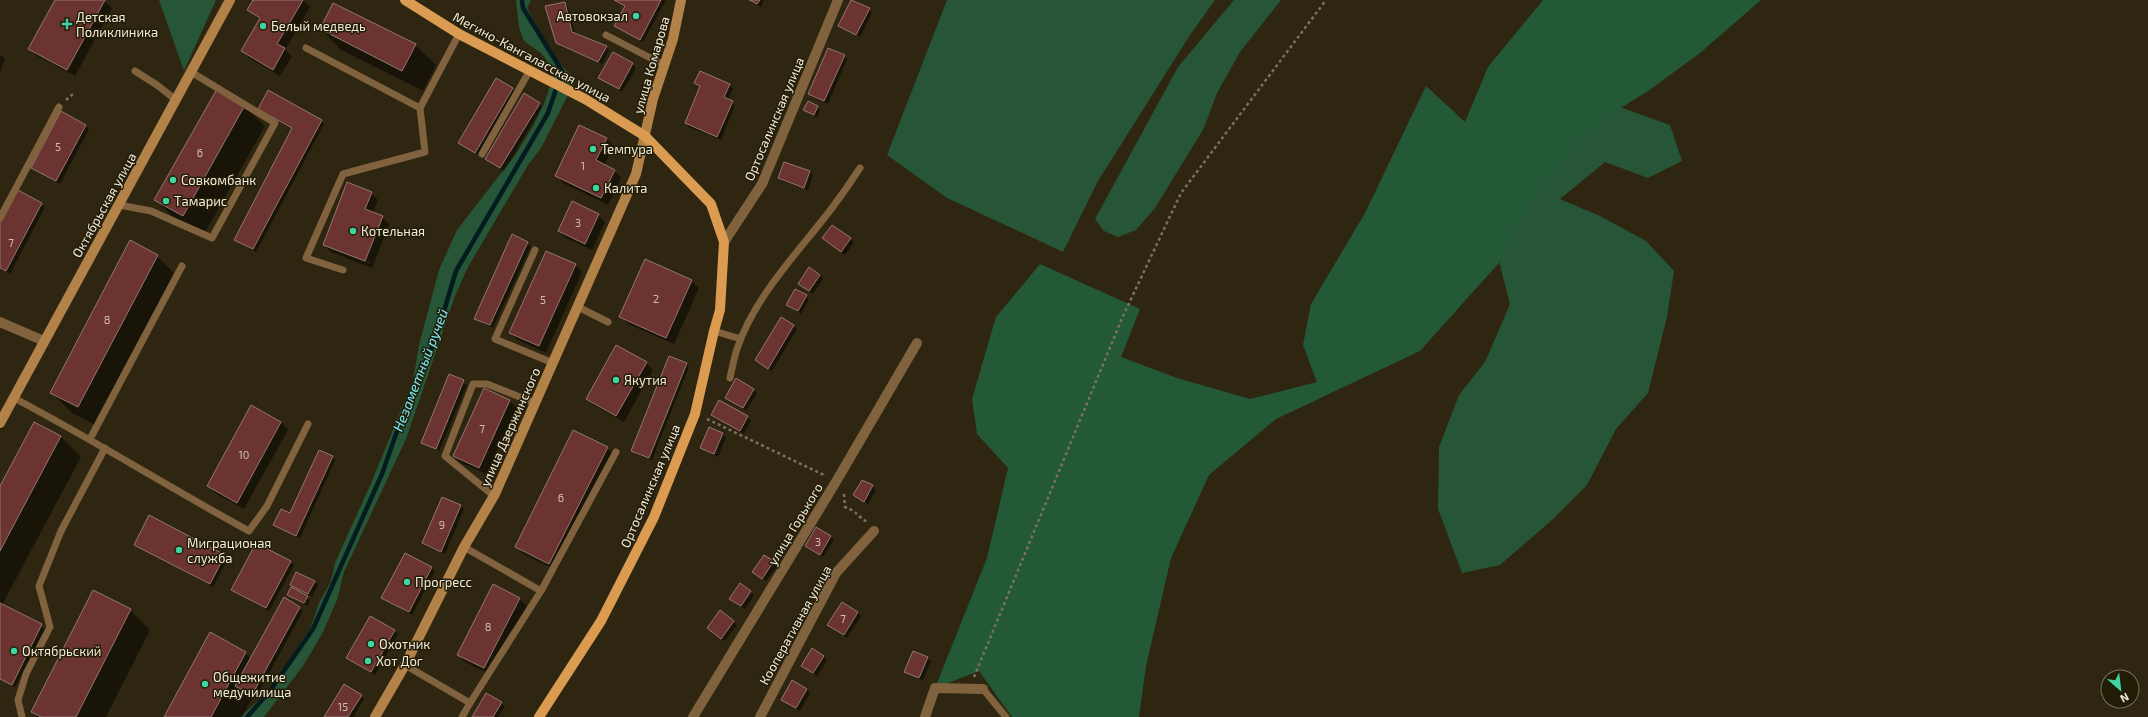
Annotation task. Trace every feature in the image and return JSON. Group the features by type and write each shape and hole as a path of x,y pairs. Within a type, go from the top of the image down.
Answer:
{"main road":[{"name":"Мегино-Кангаласская улица","path":"409,1 459,34 585,99 645,136"},
{"name":"Ортосалинская улица","path":"539,717 602,621 654,517 695,414 720,310 724,242 711,204 645,136"}],"street":[{"name":"Октябрьская улица","path":"0,423 230,0"},
{"name":"улица Комарова","path":"645,136 653,100 673,39 681,0"},
{"name":"Ортосалинская улица","path":"724,242 762,184 838,0"},
{"name":"улица Дзержинского","path":"375,717 405,665 464,547 494,496 636,174 645,136"},
{"path":"0,322 44,342"},
{"name":"улица Горького","path":"692,717 837,480 917,343"},
{"name":"Кооперативная улица","path":"760,717 836,573 874,531"},
{"path":"925,717 935,688 983,689"}],"lane":[{"path":"343,270 306,258 343,174 425,152 420,108 459,34"},
{"path":"606,35 664,66"},
{"path":"306,48 420,108"},
{"path":"482,154 530,70"},
{"path":"135,71 157,85 176,100"},
{"path":"118,205 151,211 212,238 275,123 191,72"},
{"path":"0,218 59,107"},
{"path":"730,378 746,327 777,277 822,221 860,168"},
{"path":"535,250 495,340 553,363"},
{"path":"90,439 182,266"},
{"path":"578,307 608,322"},
{"path":"714,331 741,339"},
{"path":"494,496 445,456 473,384 487,384 535,403"},
{"path":"14,398 90,439 182,495 249,532 267,506 308,424"},
{"path":"22,717 18,700 26,674 50,627 39,586 61,532 105,448"},
{"path":"462,717 541,591 616,452"},
{"path":"464,547 541,591"},
{"path":"405,665 470,703"},
{"path":"983,689 1006,717"}],"path":[{"path":"969,689 1123,316 1181,194 1326,0"},
{"path":"695,414 786,456 817,473 837,480 845,496 845,507 856,511 861,518 869,523 874,531"}],"green space":[{"path":"159,0 216,0 184,71"},
{"path":"516,0 531,0 527,8 542,37 561,65 576,79 541,148 528,165 468,267 455,296 406,439 344,572 337,600 322,634 303,666 264,717 240,717 269,691 310,629 319,603 331,581 335,563 372,481 413,381 419,345 439,270 457,230 516,154 544,104 555,71 541,53 524,41 519,27"},
{"path":"947,0 1215,0 1190,35 1098,181 1063,252 947,198 887,155"},
{"path":"1234,0 1281,0 1240,52 1217,93 1204,128 1155,208 1136,230 1118,237 1104,231 1095,219 1178,67"},
{"path":"1543,0 1761,0 1700,53 1648,91 1611,114 1572,148 1533,198 1498,264 1420,351 1276,419 1209,475 1171,558 1146,666 1139,717 1012,717 979,671 935,688 987,558 1008,468 977,434 972,399 996,317 1040,264 1140,309 1121,357 1177,378 1250,399 1317,382 1303,345 1311,304 1365,213 1426,86 1465,122 1488,67"},
{"path":"1589,96 1670,125 1682,161 1648,178 1605,162 1560,199 1600,216 1646,241 1674,271 1667,317 1648,393 1616,429 1587,485 1553,519 1500,565 1462,573 1438,509 1439,447 1459,395 1485,362 1510,304 1483,200"}],"building":[{"name":"Детская Поликлиника","path":"55,0 105,0 67,70 28,49"},
{"path":"253,0 303,0 277,44 285,48 273,70 241,51 260,18 247,10"},
{"name":"Автовокзал","path":"614,0 661,0 640,40 614,26 625,6"},
{"path":"749,0 760,0 757,4"},
{"path":"851,0 870,8 856,35 838,26"},
{"path":"565,2 572,32 607,46 598,62 556,43 545,6"},
{"path":"333,3 416,44 402,71 320,29"},
{"path":"828,48 845,55 824,101 808,94"},
{"path":"613,52 633,63 619,89 598,78"},
{"path":"700,71 730,84 724,97 733,101 717,137 685,123 700,86 694,83"},
{"path":"496,78 513,88 475,153 458,143"},
{"path":"217,89 245,105 183,216 154,200"},
{"path":"268,90 322,120 253,249 234,240 292,128 258,109"},
{"path":"524,93 540,103 500,168 485,159"},
{"path":"808,101 818,106 814,115 803,110"},
{"path":"61,111 86,125 56,181 31,168"},
{"path":"579,125 607,138 596,160 615,170 601,198 555,176"},
{"path":"784,162 810,171 804,188 778,178"},
{"name":"Котельная","path":"347,182 372,192 365,209 383,216 365,261 323,245"},
{"path":"14,188 42,203 6,271 0,268 0,215"},
{"path":"572,201 599,214 585,244 558,231"},
{"path":"832,225 851,238 841,252 822,238"},
{"path":"512,234 528,242 490,325 474,319"},
{"path":"130,240 158,255 78,407 50,393"},
{"path":"546,251 576,264 539,346 509,333"},
{"path":"645,259 692,280 666,338 619,317"},
{"path":"809,267 820,275 809,291 798,284"},
{"path":"795,289 807,295 798,311 786,305"},
{"path":"781,317 794,325 768,369 755,360"},
{"name":"Якутия","path":"616,345 647,362 616,416 586,399"},
{"path":"669,356 687,363 649,458 631,451"},
{"path":"449,374 464,380 436,449 421,443"},
{"path":"736,378 754,389 743,408 725,398"},
{"path":"484,388 510,400 479,468 453,456"},
{"path":"719,400 748,416 740,431 711,415"},
{"path":"251,405 281,422 237,503 207,486"},
{"path":"34,422 61,436 0,551 0,486"},
{"path":"709,427 723,433 714,454 700,448"},
{"path":"573,430 608,447 549,564 515,547"},
{"path":"319,450 333,456 296,536 273,525 281,509 290,513"},
{"path":"862,480 873,485 864,502 853,495"},
{"path":"442,497 461,505 441,552 422,543"},
{"name":"Миграционая служба","path":"149,515 225,555 210,584 134,545"},
{"path":"816,527 831,536 820,555 805,546"},
{"path":"256,543 291,561 266,608 231,590"},
{"name":"Прогресс","path":"405,553 432,567 409,612 381,598"},
{"path":"764,555 774,561 762,579 752,572"},
{"path":"296,572 315,581 308,594 290,585"},
{"path":"740,583 751,591 741,606 729,599"},
{"path":"493,584 520,598 484,668 457,655"},
{"path":"291,587 308,596 304,603 287,595"},
{"path":"93,590 131,609 76,717 41,717 31,712"},
{"path":"284,597 300,607 252,695 235,686"},
{"path":"842,602 858,612 844,635 827,625"},
{"name":"Октябрьский","path":"0,603 42,624 12,685 0,679"},
{"path":"720,610 734,621 721,639 707,628"},
{"name":"Охотник","path":"370,616 395,630 371,672 346,658"},
{"name":"Общежитие медучилища","path":"210,632 246,652 211,717 164,717"},
{"path":"812,648 824,656 813,673 801,666"},
{"path":"913,651 928,657 919,678 904,672"},
{"path":"792,680 807,689 796,708 781,700"},
{"path":"344,684 362,695 348,717 324,717"},
{"path":"486,693 502,702 493,717 472,717"}],"waterway":[{"name":"Незаметный ручей","path":"247,717 270,691 313,629 382,474 409,397 435,341 456,271 548,113 562,71 523,8 522,0"}],"place":[{"name":"Автовокзал","path":"636,16"},
{"name":"Детская Поликлиника","path":"67,24"},
{"name":"Белый медведь","path":"263,26"},
{"name":"Темпура","path":"593,149"},
{"name":"Совкомбанк","path":"173,180"},
{"name":"Калита","path":"596,188"},
{"name":"Тамарис","path":"166,201"},
{"name":"Котельная","path":"353,231"},
{"name":"Якутия","path":"616,380"},
{"name":"Миграционая служба","path":"179,550"},
{"name":"Прогресс","path":"407,582"},
{"name":"Охотник","path":"371,644"},
{"name":"Октябрьский","path":"14,651"},
{"name":"Хот Дог","path":"368,661"},
{"name":"Общежитие медучилища","path":"205,684"}]}
